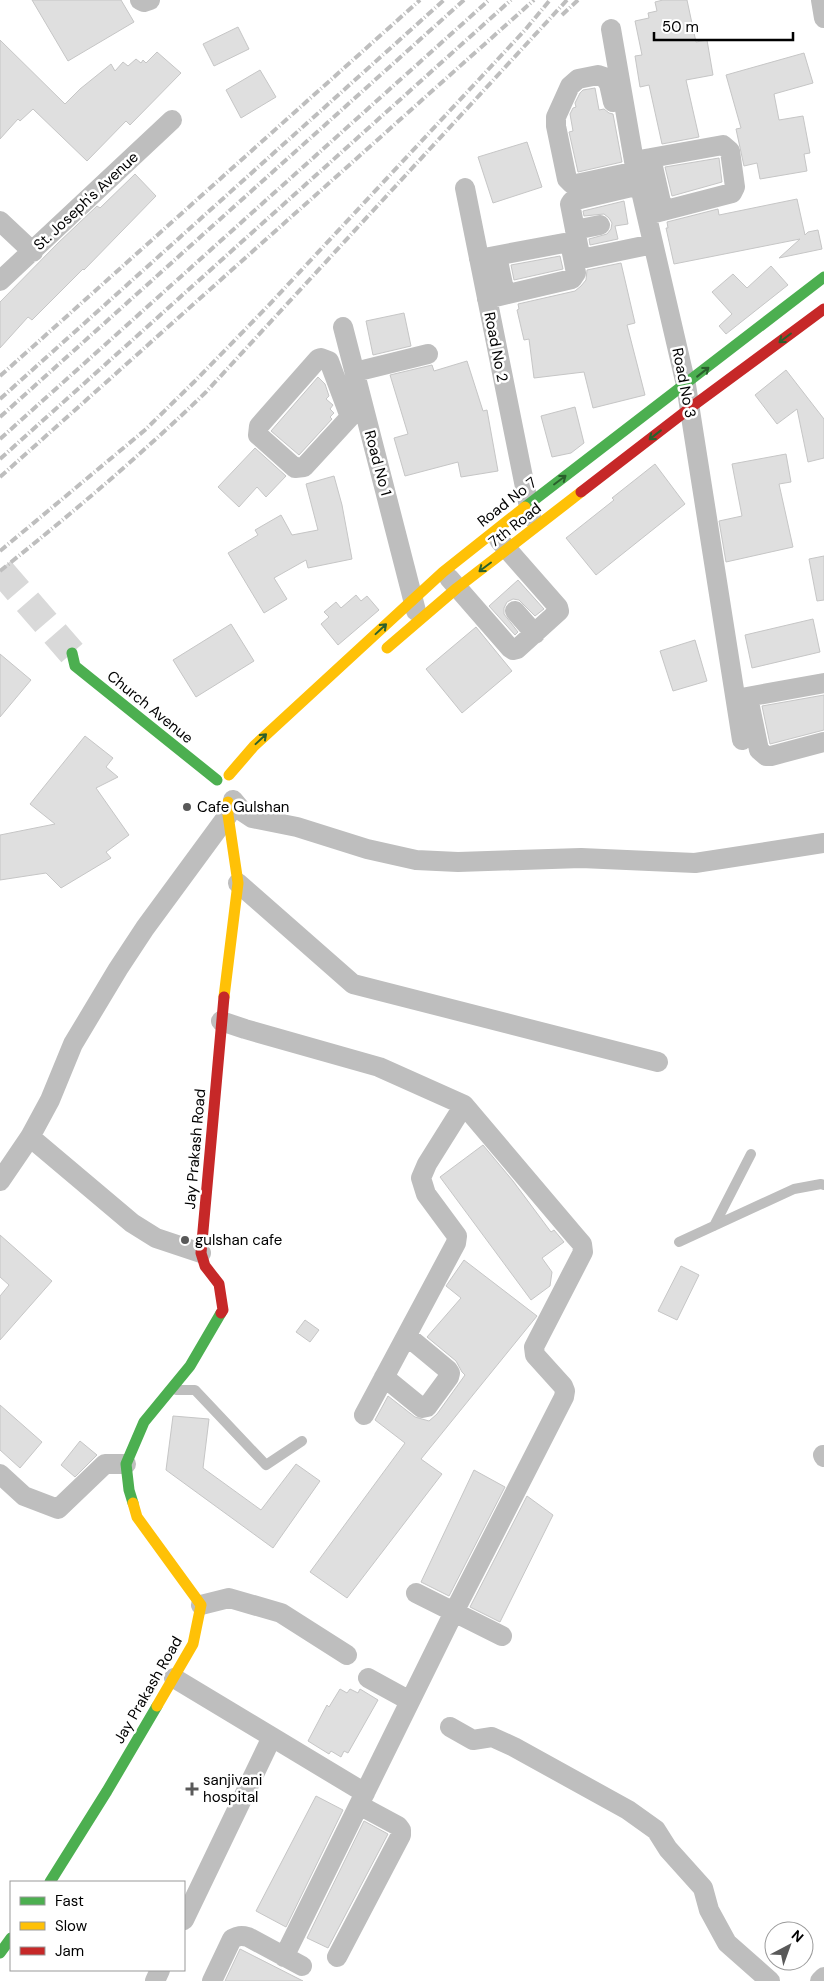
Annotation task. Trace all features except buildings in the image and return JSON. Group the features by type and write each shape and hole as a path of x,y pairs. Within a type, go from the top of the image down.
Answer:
{"street":[{"path":"140,0 144,2 150,0"},
{"path":"821,0 824,18"},
{"name":"Road No 3","path":"611,29 616,90 638,170 655,213 653,244 686,385 742,698 742,740"},
{"path":"616,90 604,77 598,75 578,79 570,86 556,118 556,126 567,179 572,184 638,170 723,145 730,151 735,187 732,193 655,213 638,170"},
{"name":"St. Joseph's Avenue","path":"0,281 172,120"},
{"path":"638,170 572,201 570,204 580,255 586,258 653,244"},
{"name":"Road No 2","path":"465,188 488,258 496,297 528,505 534,529"},
{"path":"0,221 33,252"},
{"path":"575,230 600,225"},
{"path":"488,258 564,244 571,248 576,273 572,279 496,297"},
{"name":"Road No 7","path":"223,777 254,746 443,572 824,277"},
{"name":"7th Road","path":"381,652 457,588 690,408 824,309"},
{"name":"Road No 1","path":"330,365 346,337 355,372 356,410 418,620"},
{"path":"355,372 428,354"},
{"path":"325,358 356,410 304,467 299,469 295,468 258,435 259,426 318,359 325,358"},
{"path":"443,572 510,648 513,650 517,649 559,611 558,607 493,532"},
{"path":"515,611 535,634"},
{"path":"72,653 75,666"},
{"path":"63,662 75,666"},
{"name":"Church Avenue","path":"75,666 223,777"},
{"path":"824,683 742,698 759,750 766,756 824,742"},
{"path":"223,777 214,788 215,792 229,806 252,818 416,860 458,862 581,858 695,863 824,843"},
{"path":"0,1180 30,1137 50,1100 73,1044 118,969 229,806"},
{"name":"Jay Prakash Road","path":"201,1253 222,1021 238,883 229,806"},
{"path":"238,883 353,984 658,1062"},
{"path":"212,1981 232,1939 238,1936 243,1935 293,1962 362,1799 454,1612 564,1397 564,1386 535,1355 534,1348 583,1252 582,1244 464,1105 379,1067 222,1021"},
{"path":"364,1415 456,1243 457,1236 426,1194 421,1178 427,1164 464,1105"},
{"path":"30,1137 132,1223 156,1238 201,1253 206,1266 220,1284 223,1310 190,1366 144,1422 126,1464 129,1490 137,1516 201,1605 229,1598 281,1613 347,1655"},
{"path":"384,1377 422,1408 427,1407 450,1377 448,1370 406,1336"},
{"path":"0,1474 24,1496 58,1509 104,1464 126,1464"},
{"path":"416,1594 502,1636"},
{"name":"Jay Prakash Road","path":"51,1881 107,1791 193,1644 201,1605"},
{"path":"174,1678 272,1737 362,1799 401,1830 401,1835 337,1957"},
{"path":"368,1678 410,1701"},
{"path":"450,1727 473,1740 492,1737 514,1747 621,1805 656,1830 668,1849 703,1888 709,1910 727,1944 770,1981"},
{"path":"185,1918 272,1737"},
{"path":"0,1954 10,1939"},
{"path":"820,1981 824,1977"}],"lane":[{"path":"714,1226 752,1154"},
{"path":"679,1242 794,1189 824,1185"},
{"path":"170,1390 195,1390 266,1465 302,1441"}],"tunnel":[{"path":"0,570 72,653"}],"railway":[{"path":"0,376 420,0"},
{"path":"0,399 444,0"},
{"path":"0,417 464,0"},
{"path":"0,439 489,0"},
{"path":"0,459 511,0"},
{"path":"0,477 534,0"},
{"path":"0,551 145,430 195,381 268,306 525,30 550,0"},
{"path":"0,571 105,484 206,392 567,0"},
{"path":"562,15 578,0"}],"traffic: fast":[{"path":"525,507 824,277"},
{"path":"72,653 75,666 217,780"},
{"path":"133,1503 129,1490 126,1464 144,1422 190,1366 221,1313"},
{"path":"51,1881 157,1706"},
{"path":"0,1953 10,1939"}],"traffic: slow":[{"path":"387,648 457,588 581,492"},
{"path":"229,775 254,746 443,572 525,507"},
{"path":"224,997 238,883 228,815 228,802"},
{"path":"133,1503 137,1517 201,1605 193,1644 157,1706"}],"traffic: jam":[{"path":"581,492 690,408 824,309"},
{"path":"221,1313 223,1310 219,1284 205,1266 201,1253 224,997"}],"place":[{"name":"Cafe Gulshan","path":"187,807"},
{"name":"gulshan cafe","path":"185,1240"},
{"name":"sanjivani hospital","path":"192,1789"}]}
